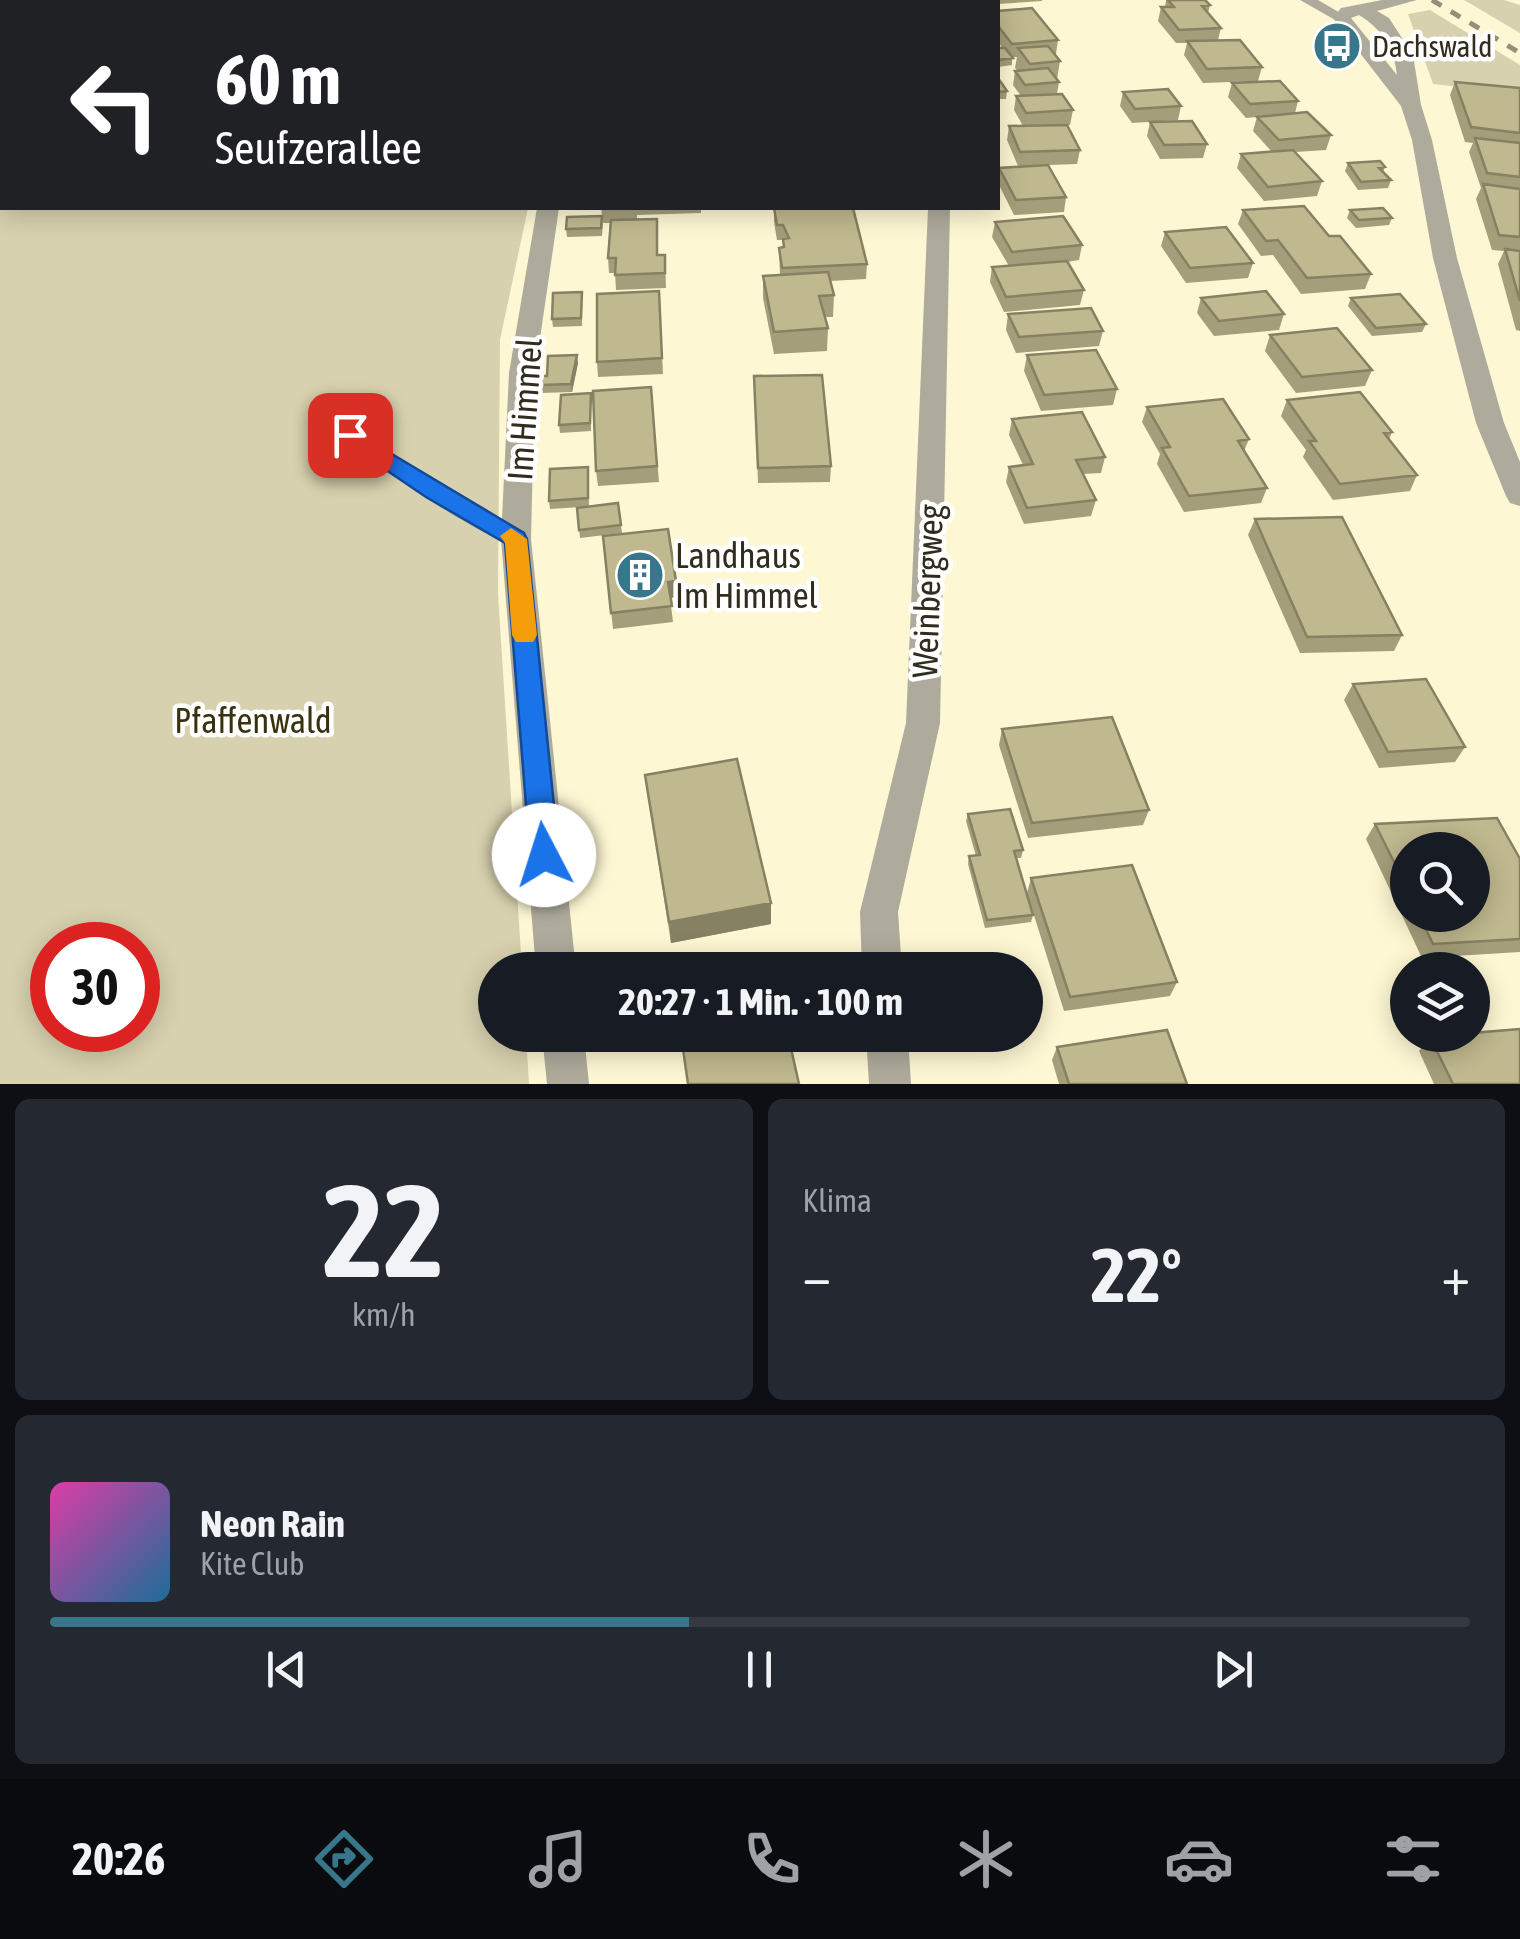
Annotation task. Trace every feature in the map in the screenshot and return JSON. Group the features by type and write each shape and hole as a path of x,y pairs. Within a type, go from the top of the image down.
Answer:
{"street":[{"path":"1408,0 1375,4 1347,12 1342,18 1411,105"},
{"path":"1375,4 1404,55 1411,105 1422,140 1445,258 1490,423 1520,496"},
{"name":"Im Himmel","path":"548,210 522,373 516,539 554,952"},
{"name":"Weinbergweg","path":"881,952 879,912 922,723 939,210"},
{"path":"565,1052 568,1084"},
{"path":"887,1052 890,1084"}],"lane":[{"path":"1307,0 1342,18"},
{"path":"350,435 433,492 516,539"}],"green space":[{"path":"1464,0 1504,0 1520,5 1520,33"},
{"path":"1430,10 1520,65 1520,94 1433,84 1408,14"},
{"name":"Pfaffenwald","path":"0,210 528,210 500,340 498,593 521,952 478,952 478,1052 527,1052 529,1084 0,1084"}],"building":[{"path":"1168,0 1205,0 1210,5 1202,6 1221,28 1179,30 1161,7 1174,7"},
{"path":"1032,8 1058,40 1012,44 1000,29 1000,11"},
{"path":"1240,40 1262,67 1207,69 1187,41"},
{"path":"1048,46 1060,61 1030,64 1018,48"},
{"path":"1000,48 1005,48 1013,58 1000,60"},
{"path":"1048,68 1059,82 1025,85 1015,71"},
{"path":"1280,81 1298,101 1250,104 1232,83"},
{"path":"1455,82 1520,88 1520,133 1471,127"},
{"path":"1168,89 1181,106 1135,109 1123,92"},
{"path":"1062,94 1073,110 1026,113 1016,96"},
{"path":"1307,112 1331,135 1279,140 1257,117"},
{"path":"1192,121 1207,144 1164,145 1150,122"},
{"path":"1067,125 1080,150 1020,152 1009,126"},
{"path":"1475,138 1520,143 1520,177 1487,173"},
{"path":"1293,150 1322,181 1268,187 1241,154"},
{"path":"1380,161 1385,167 1379,168 1391,180 1361,182 1348,163"},
{"path":"1048,165 1066,197 1016,200 1000,168"},
{"path":"1483,184 1520,189 1520,237 1499,235"},
{"path":"1304,206 1329,236 1340,236 1371,274 1307,278 1278,240 1266,241 1243,210"},
{"path":"1383,208 1392,218 1359,220 1350,210"},
{"path":"774,210 854,210 867,264 782,268 779,248 784,247 783,239 789,238 783,225 777,225"},
{"path":"602,216 601,228 566,229 567,217"},
{"path":"1063,216 1082,245 1012,252 995,222"},
{"path":"657,219 657,255 665,255 665,273 615,275 616,258 608,258 611,220"},
{"path":"1226,227 1253,263 1190,268 1165,232"},
{"path":"1505,249 1520,251 1520,301"},
{"path":"1067,261 1084,290 1006,297 992,267"},
{"path":"828,272 834,295 819,296 828,328 774,332 763,276"},
{"path":"659,291 662,358 597,362 597,294"},
{"path":"1266,291 1284,314 1219,321 1201,298"},
{"path":"582,292 581,318 552,319 553,293"},
{"path":"1400,294 1426,324 1376,328 1351,298"},
{"path":"1091,308 1103,331 1019,337 1008,314"},
{"path":"1337,328 1372,370 1302,377 1270,335"},
{"path":"1096,350 1117,389 1044,395 1027,355"},
{"path":"577,355 571,384 541,385 541,376 547,376 548,356"},
{"path":"822,375 831,466 758,468 754,376"},
{"path":"651,387 657,466 596,471 593,391"},
{"path":"1360,392 1392,432 1384,433 1417,475 1340,484 1309,441 1316,441 1287,400"},
{"path":"591,393 590,423 559,425 561,395"},
{"path":"1223,399 1249,439 1238,441 1267,488 1189,496 1162,448 1170,447 1147,407"},
{"path":"1082,412 1105,457 1076,460 1096,500 1027,508 1009,467 1033,464 1012,419"},
{"path":"588,467 588,498 549,501 550,469"},
{"path":"618,503 621,525 579,530 577,508"},
{"path":"1342,517 1402,635 1307,637 1255,519"},
{"name":"Landhaus Im Himmel","path":"668,529 676,581 668,582 672,606 611,613 603,536"},
{"path":"1426,679 1465,747 1388,752 1353,684"},
{"path":"1112,717 1149,810 1032,823 1002,729"},
{"path":"737,759 771,903 669,922 645,775"},
{"path":"1010,809 1023,850 1014,851 1033,915 987,920 969,856 980,855 968,814"},
{"path":"1497,818 1520,859 1520,939 1433,944 1427,932 1490,932 1490,832 1390,832 1390,854 1375,824"},
{"path":"1132,865 1177,982 1070,997 1031,878"},
{"path":"1520,1029 1520,1084 1453,1084 1437,1052 1490,1052 1490,1032"},
{"path":"1167,1030 1187,1084 1069,1084 1057,1047"},
{"path":"683,1052 792,1052 799,1084 688,1084"}],"railway":[{"path":"1432,0 1520,53"}],"slow traffic":[{"path":"511,536 516,539 525,635"}],"place":[{"name":"Dachswald","path":"1337,46"},
{"name":"Landhaus Im Himmel","path":"640,575"}],"route":[{"path":"350,435 433,492 516,539 544,855"}]}
